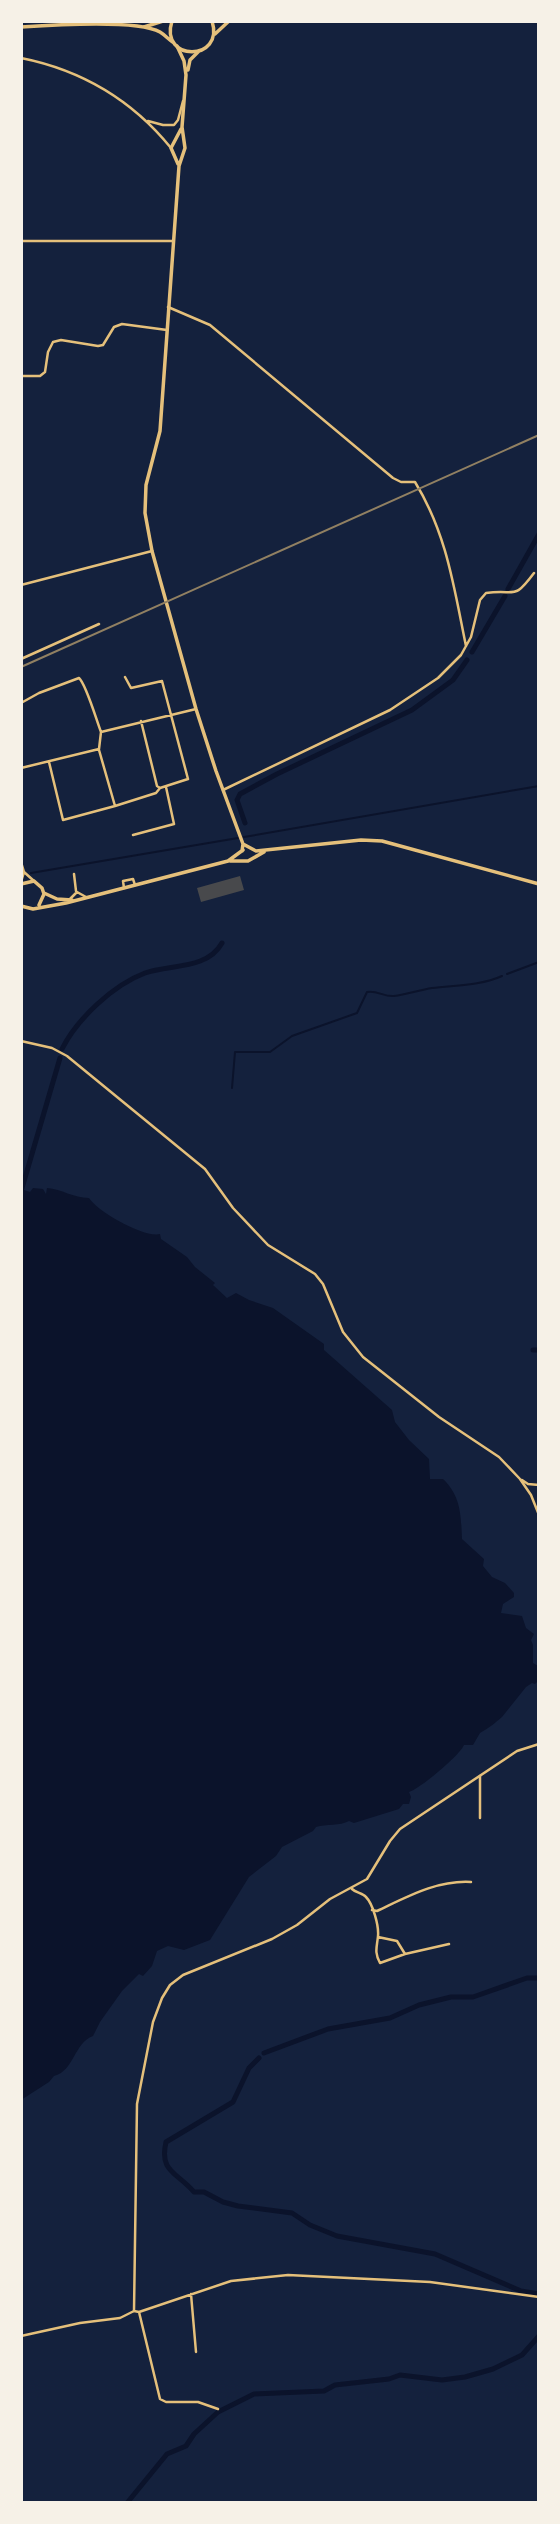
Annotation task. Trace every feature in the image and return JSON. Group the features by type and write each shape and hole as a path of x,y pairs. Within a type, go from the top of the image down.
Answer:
{"main road":[{"path":"139,27 163,21"},
{"path":"172,21 170,32 184,61 186,75"},
{"path":"212,21 214,35"},
{"path":"229,21 214,35 208,46 190,60 186,75 182,127 185,148 179,166 172,241 160,432 145,498 152,551 196,709 243,844 244,860"},
{"path":"21,27 88,24 139,27 158,31 175,45 189,52 198,52"},
{"path":"179,166 170,148 182,127"},
{"path":"175,141 183,142"},
{"path":"175,154 183,153"},
{"path":"228,861 250,849 270,850 360,839 382,841 539,884"},
{"path":"243,844 250,849 253,857"},
{"path":"21,907 28,909 54,906 228,861 248,861 270,850"},
{"path":"21,883 34,881 42,888 43,901 37,907"},
{"path":"44,893 71,900"}],"street":[{"path":"21,58 62,68 83,77 147,121 170,148"},
{"path":"147,121 174,125 184,98"},
{"path":"161,135 175,141"},
{"path":"21,241 172,241"},
{"path":"168,307 211,325 393,478 401,482 415,482 442,538 448,557 466,646"},
{"path":"21,376 40,376 46,372 48,352 54,342 61,340 103,345 114,327 122,324 167,330"},
{"path":"21,585 152,551"},
{"path":"223,790 390,710 438,678 461,655 478,618 480,600 486,593 513,593 521,590 534,573"},
{"path":"21,659 99,624"},
{"path":"48,762 63,820 156,793 160,788 188,779 162,681 131,688 125,677"},
{"path":"21,703 79,678 85,682 90,707 101,732 99,749 115,806"},
{"path":"101,732 196,709"},
{"path":"141,721 157,786 160,788"},
{"path":"21,768 99,749"},
{"path":"133,835 174,824 166,787"},
{"path":"21,862 24,872 34,881"},
{"path":"21,883 24,872"},
{"path":"71,900 76,892 74,874"},
{"path":"76,892 86,897"},
{"path":"21,1041 52,1048 67,1056 199,1163 248,1226 268,1245 315,1274 323,1284 343,1332 363,1357 439,1417 499,1457 520,1479 531,1495 539,1515"},
{"path":"520,1479 528,1484 539,1485"},
{"path":"218,2409 198,2402 166,2402 160,2399 137,2312 137,2105 153,2022 162,1998 170,1985 183,1975 272,1939 298,1925 330,1899 367,1879 400,1829 517,1751 539,1744"},
{"path":"480,1775 480,1818"},
{"path":"372,1910 377,1911 436,1886 457,1881 471,1882"},
{"path":"352,1889 365,1895 372,1910 378,1937 375,1944 376,1956 380,1963 449,1944"},
{"path":"378,1937 397,1941 405,1954"},
{"path":"21,2336 80,2323 120,2318 231,2281 288,2275 419,2281 539,2297"},
{"path":"191,2294 196,2352"}],"water":[{"path":"33,1188 43,1189 46,1194 47,1188 89,1198 122,1223 143,1232 160,1234 161,1239 187,1257 227,1298 236,1293 273,1308 324,1344 324,1350 392,1410 395,1422 429,1459 430,1479 443,1479 457,1499 462,1539 484,1559 483,1566 492,1577 505,1583 514,1593 514,1597 503,1604 501,1613 522,1616 526,1628 534,1634 531,1640 533,1663 538,1666 539,1680 526,1687 502,1717 480,1733 473,1745 464,1745 440,1771 409,1792 409,1804 354,1823 349,1821 316,1827 282,1847 276,1856 249,1877 210,1940 184,1950 168,1946 157,1951 152,1966 143,1976 139,1974 122,1991 93,2036 82,2044 66,2069 21,2100 21,1189 30,1192"}],"building":[{"path":"240,876 244,890 201,902 197,888"}],"waterway":[{"path":"508,589 539,534"},
{"path":"472,652 505,596"},
{"path":"245,823 237,800 240,794 412,710 453,680 467,660"},
{"path":"244,837 539,786"},
{"path":"31,873 238,838"},
{"path":"62,1049 86,1015 109,994 133,978 155,970 198,962 215,952 222,943"},
{"path":"507,974 539,962"},
{"path":"232,1088 235,1052 270,1052 292,1036 357,1013 367,992 387,996 403,995 502,976"},
{"path":"22,1188 60,1058"},
{"path":"533,1350 539,1350"},
{"path":"264,2053 328,2029 390,2018 419,2005 451,1997 473,1997 527,1978 539,1978"},
{"path":"259,2058 249,2068 233,2102 166,2142 164,2152 167,2166 194,2192 204,2192 238,2206 292,2213 310,2225 337,2236 435,2254 521,2291 539,2294"},
{"path":"127,2503 167,2454 186,2446 194,2434 218,2412 254,2394 324,2391 335,2385 389,2379 400,2375 442,2380 465,2377 493,2369 522,2355 539,2336"}],"railway":[{"path":"21,667 539,435"}]}
